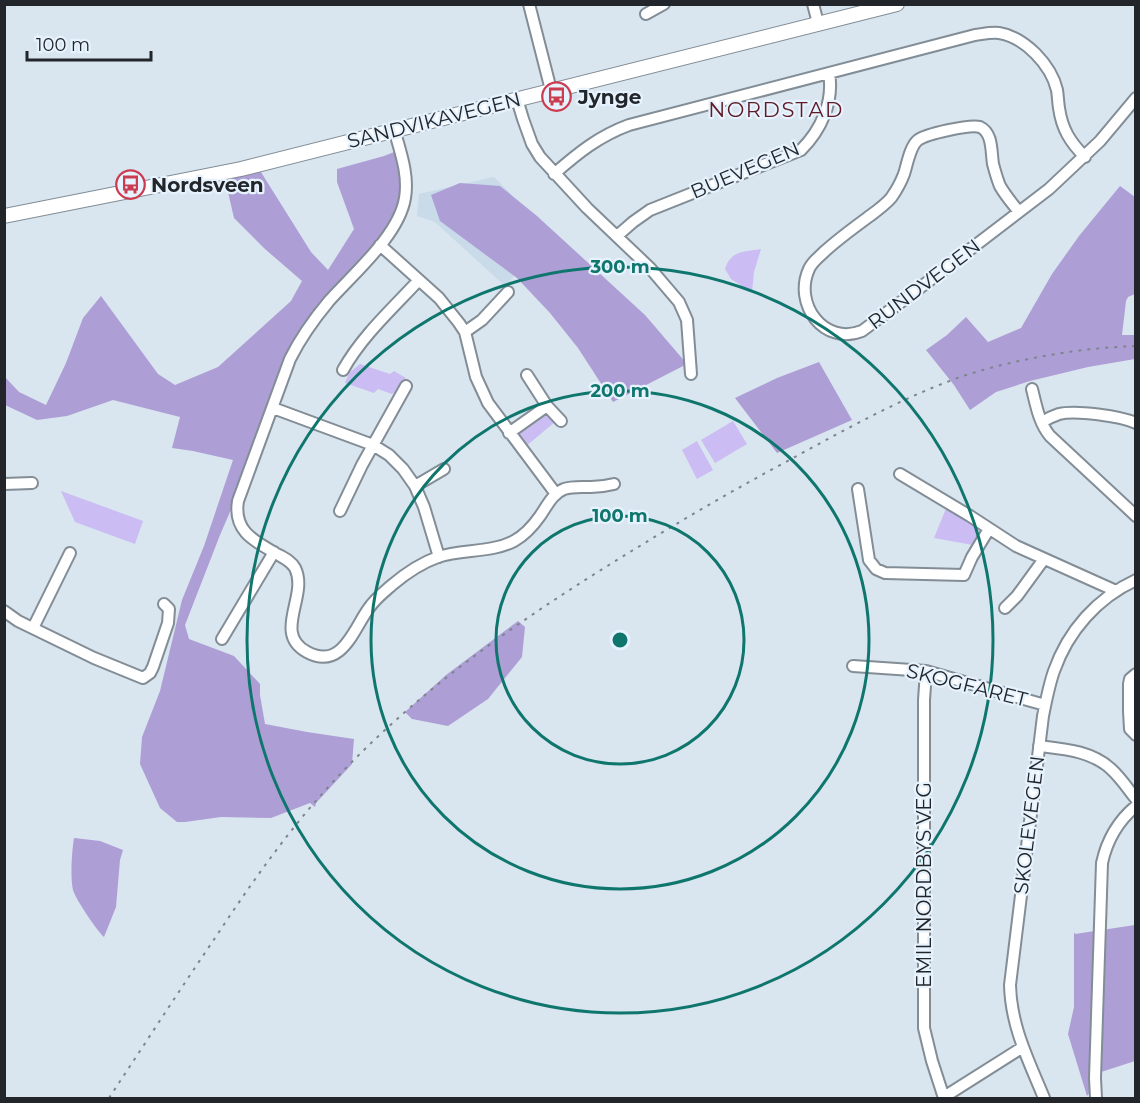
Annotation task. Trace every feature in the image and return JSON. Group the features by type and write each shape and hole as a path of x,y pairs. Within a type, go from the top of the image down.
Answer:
{"main road":[{"name":"SANDVIKAVEGEN","path":"4,216 240,169 897,4"}],"street":[{"path":"529,4 551,90"},
{"path":"646,14 664,4"},
{"path":"813,4 818,23"},
{"path":"554,174 602,136 629,125 975,35 998,33 1018,40 1043,63 1053,78 1057,90 1064,128 1074,146 1085,157"},
{"name":"BUEVEGEN","path":"617,236 650,210 801,150 823,120 830,88 829,73"},
{"name":"RUNDVEGEN","path":"1019,212 1000,186 993,164 990,139 983,129 978,126 957,128 921,138 915,144 903,176 891,198 813,262 805,284 805,298 809,311 820,325 831,330 846,334 862,331 917,290 1019,212 1049,189 1085,157 1136,98"},
{"path":"517,99 532,144 540,157 554,174 650,268 679,302 684,311 688,330 691,374"},
{"path":"394,129 405,175 405,199 396,225 307,329 290,359 239,496 237,512 240,524 248,536 287,560 294,567 299,583 291,623 296,643 307,652 316,655 324,656 337,652 344,647 369,608 402,576 439,557 513,542 529,530 556,494 567,488 601,487 614,484"},
{"path":"380,245 450,310 465,332 476,377 488,404 556,494"},
{"path":"343,370 353,360 376,326 418,281"},
{"path":"465,332 482,320 508,292"},
{"path":"526,375 561,421"},
{"path":"340,511 351,500 373,445 406,386"},
{"path":"1032,389 1042,422 1056,444 1136,516"},
{"path":"509,433 548,406"},
{"path":"273,408 373,445 389,455 415,486 424,507 439,557"},
{"path":"1042,422 1068,413 1113,416 1136,423"},
{"path":"415,486 444,469"},
{"path":"900,474 1016,546 1116,591"},
{"path":"4,484 32,483"},
{"path":"858,489 869,560 885,573 964,575 989,529"},
{"path":"222,639 274,552"},
{"path":"33,628 70,553"},
{"path":"1005,609 1044,559"},
{"name":"SKOLEVEGEN","path":"1044,1098 1012,1016 1010,985 1046,705 1053,673 1068,641 1089,613 1103,600 1136,580"},
{"path":"4,611 12,618 94,658 143,678 152,671 168,623 169,609 164,604"},
{"name":"SKOGFARET","path":"853,666 926,671 1046,705"},
{"name":"EMIL NORDBYS VEG","path":"926,671 924,700 924,1028 944,1098 1023,1047"},
{"path":"1136,674 1130,680 1129,711 1130,727 1136,735"},
{"path":"1039,746 1082,753 1099,760 1116,774 1136,799"},
{"path":"1096,1098 1102,863 1113,832 1136,806"}],"shaded area":[{"path":"402,149 408,189 379,239 349,277 296,359 220,535 185,625 189,639 234,656 260,684 265,724 354,739 352,764 316,803 315,807 310,803 271,818 221,817 177,822 160,808 140,764 142,737 160,691 182,600 204,546 233,460 172,448 180,417 113,400 67,416 37,420 5,405 4,376 19,392 46,405 66,363 83,318 101,296 158,374 175,385 218,367 291,301 302,281 234,218 224,175 259,169 311,252 328,270 354,229 337,182 337,169"},
{"path":"494,177 552,235 505,286 435,222 417,216 419,194"},
{"path":"460,183 500,186 537,216 645,315 687,364 613,402 578,348 550,313 517,278 440,221 431,195"},
{"path":"1120,186 1135,197 1135,294 1128,297 1126,301 1122,335 1135,335 1135,359 1088,367 1030,381 996,392 970,410 954,385 926,350 966,317 988,342 1021,328 1052,274 1079,236"},
{"path":"761,249 754,272 752,292 731,279 725,269 735,255"},
{"path":"819,362 852,420 777,453 735,398 777,378"},
{"path":"360,364 390,374 394,371 406,378 399,390 392,394 378,389 374,393 345,383 349,373"},
{"path":"541,415 549,415 556,421 525,447 518,438 518,433"},
{"path":"733,421 747,444 715,463 701,440"},
{"path":"697,441 713,470 697,479 682,450"},
{"path":"61,491 143,521 135,544 75,522"},
{"path":"947,506 975,523 979,532 973,545 934,538"},
{"path":"518,621 525,627 522,657 488,699 448,726 412,719 405,712 446,675"},
{"path":"74,838 100,841 123,850 116,907 104,937 73,890 71,871"},
{"path":"1135,925 1135,1061 1098,1073 1087,1096 1068,1034 1074,1007 1074,932 1075,934"}],"railway":[{"path":"109,1098 242,898 314,803 390,725 488,646 616,560 686,518 895,404 966,375 1008,364 1050,355 1136,346"}],"place":[{"name":"Jynge","path":"557,97"},
{"name":"Nordsveen","path":"130,185"}],"district":[{"name":"NORDSTAD","path":"776,110"}]}
